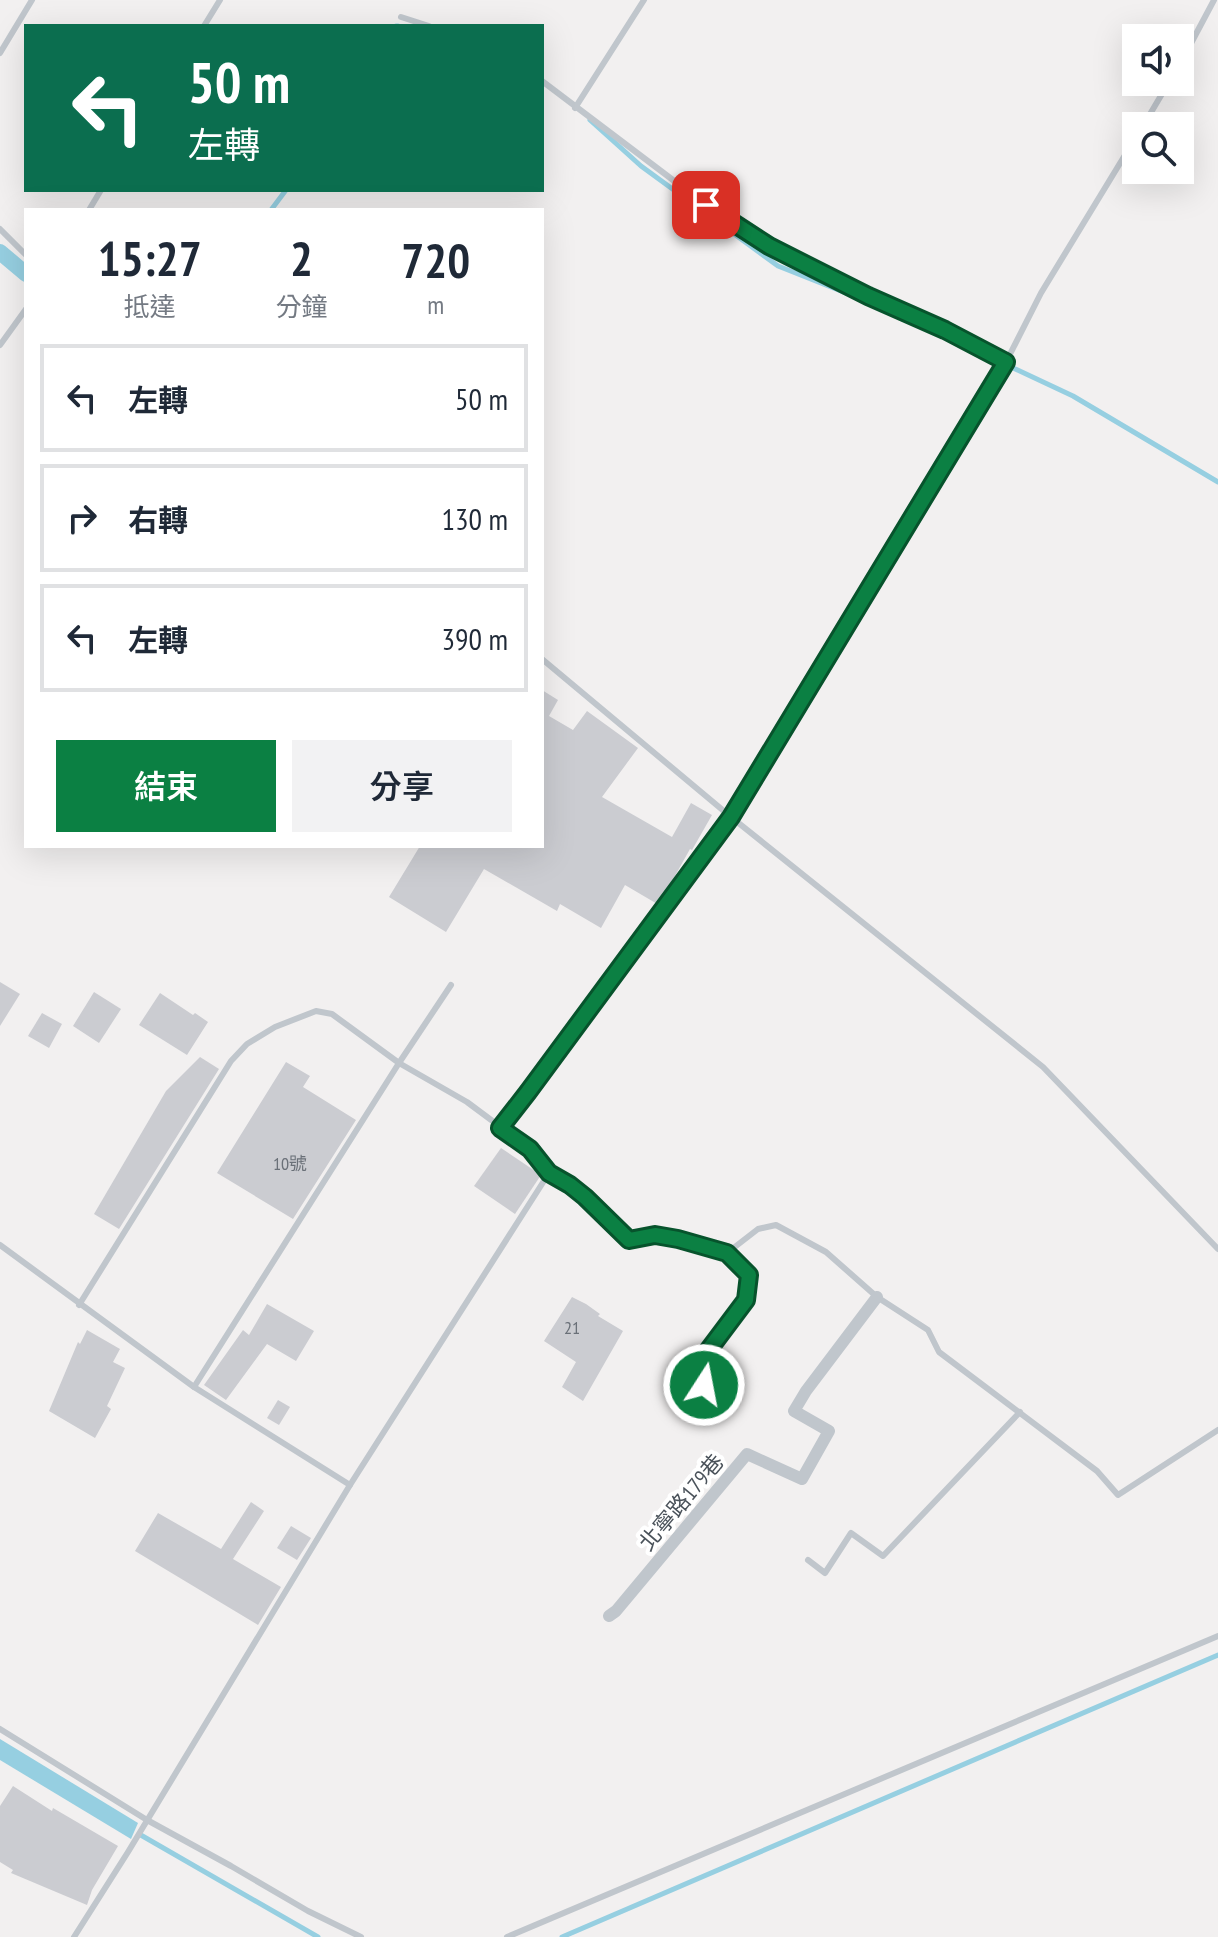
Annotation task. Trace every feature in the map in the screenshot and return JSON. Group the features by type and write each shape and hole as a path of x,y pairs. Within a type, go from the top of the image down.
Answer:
{"street":[{"name":"北寧路179巷","path":"609,1616 747,1454 802,1479 829,1431 794,1411 877,1297"}],"lane":[{"path":"0,53 32,0"},
{"path":"205,24 220,0"},
{"path":"575,108 644,0"},
{"path":"1194,38 1214,0"},
{"path":"401,17 423,24"},
{"path":"544,83 706,205 769,246 1006,362"},
{"path":"500,1128 731,817 1006,362 1041,293 1122,160"},
{"path":"0,229 24,253"},
{"path":"0,345 24,312"},
{"path":"544,661 731,817 1043,1067 1218,1249"},
{"path":"194,1387 451,985"},
{"path":"79,1305 231,1061 247,1044 275,1027 316,1011 332,1014 399,1063 467,1102 530,1149 549,1173 585,1197 629,1240 655,1235 727,1253 749,1275 746,1300 707,1352 704,1385 715,1404"},
{"path":"74,1937 350,1485 549,1173"},
{"path":"727,1253 758,1229 776,1225 826,1252 877,1297 928,1330 939,1352 1097,1471 1118,1495 1218,1430"},
{"path":"0,1245 194,1387 350,1485"},
{"path":"808,1560 825,1573 851,1533 883,1556 1020,1412"},
{"path":"507,1937 1218,1636"},
{"path":"0,1729 147,1820 308,1911 361,1937"}],"water":[{"path":"0,1739 138,1823 131,1839 0,1760"}],"building":[{"path":"544,691 558,700 549,716 573,730 587,711 638,748 602,797 672,837 691,803 712,815 659,905 625,885 601,928 560,904 557,911 484,869 446,932 389,897 419,848 544,848"},
{"path":"0,982 20,994 0,1026"},
{"path":"94,992 121,1009 99,1043 73,1026"},
{"path":"160,993 208,1022 187,1055 139,1025"},
{"path":"42,1013 62,1024 49,1048 28,1036"},
{"path":"200,1057 219,1069 119,1229 94,1214 166,1091"},
{"path":"286,1062 310,1076 303,1087 356,1120 293,1219 217,1173"},
{"path":"501,1148 541,1175 515,1214 474,1186"},
{"path":"572,1297 623,1331 583,1401 562,1387 576,1362 544,1341"},
{"path":"267,1304 314,1331 296,1361 267,1344 226,1400 204,1385 243,1330 249,1335"},
{"path":"87,1330 120,1349 113,1362 125,1368 107,1406 111,1409 95,1438 49,1411 78,1342 80,1344"},
{"path":"278,1400 290,1407 279,1425 267,1418"},
{"path":"251,1502 264,1511 233,1559 281,1587 258,1625 135,1551 158,1513 221,1549"},
{"path":"291,1526 311,1538 297,1560 277,1548"},
{"path":"13,1786 118,1846 92,1890 87,1905 11,1873 13,1870 0,1862 0,1806"}],"waterway":[{"path":"590,120 641,166 778,266 988,356"},
{"path":"272,208 284,192"},
{"path":"0,252 24,272"},
{"path":"1011,367 1073,396 1218,482"},
{"path":"562,1937 1218,1655"},
{"path":"139,1834 318,1937"}],"route":[{"path":"704,1385 707,1352 746,1300 749,1275 727,1253 655,1235 629,1240 585,1197 549,1173 530,1149 500,1128 731,817 1006,362 769,246 706,205"}]}
